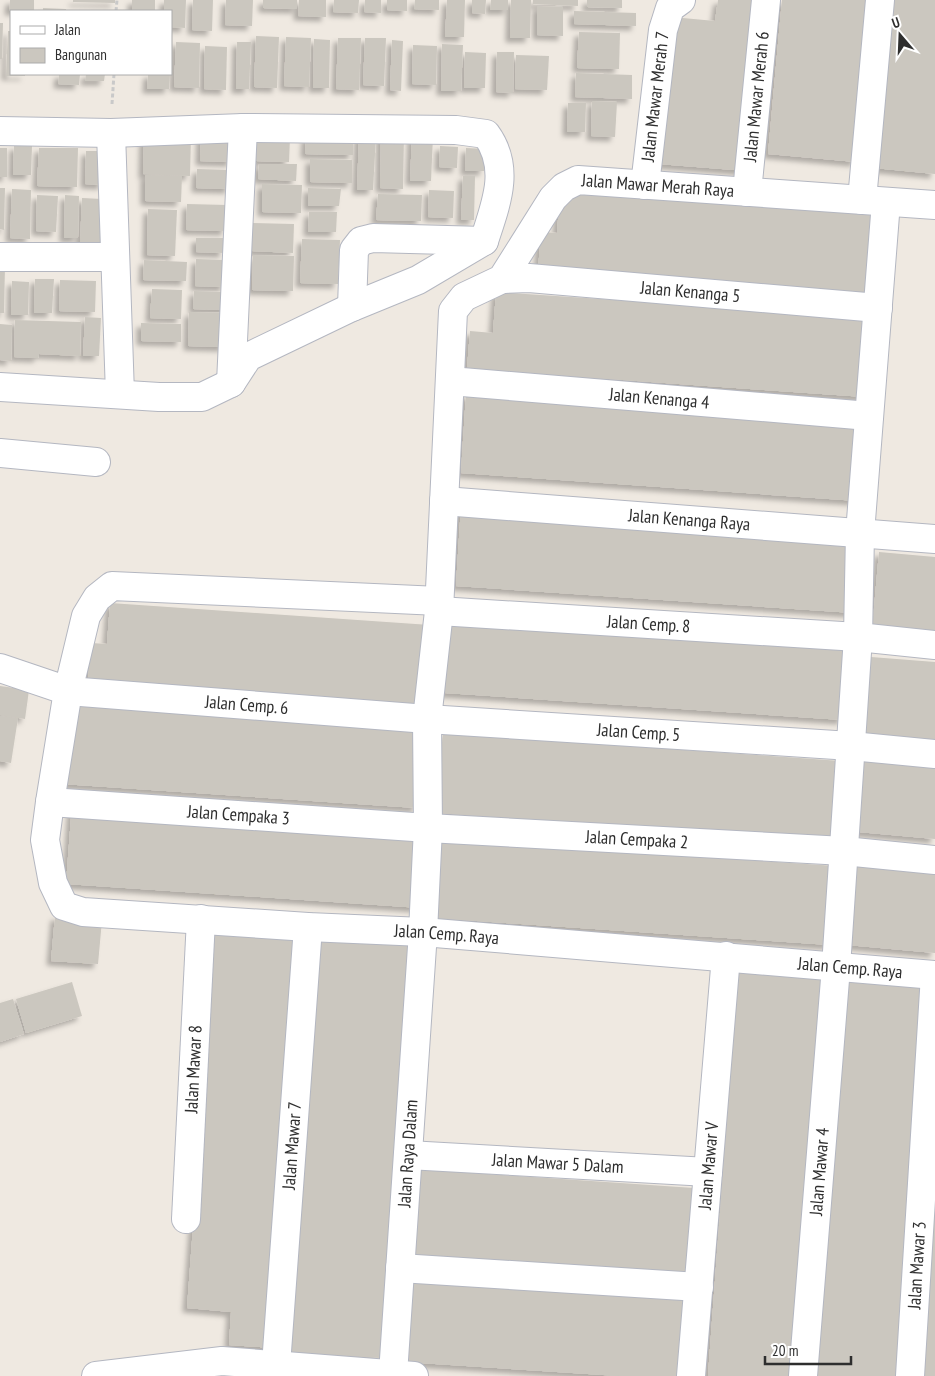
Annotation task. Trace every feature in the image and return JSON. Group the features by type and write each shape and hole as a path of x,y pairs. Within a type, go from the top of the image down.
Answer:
{"street":[{"name":"Jalan Mawar Merah 6","path":"747,192 766,0"},
{"name":"Jalan Mawar 4","path":"803,1376 836,967 858,637 860,533 878,308 874,201 880,0"},
{"name":"Jalan Mawar Merah 7","path":"645,185 664,30 675,4"},
{"path":"231,383 243,128"},
{"path":"0,131 111,132 243,128 456,130 486,134 496,147 501,167 494,208 484,241 418,280 352,307 248,357 231,383 202,397 0,387"},
{"path":"111,132 120,394"},
{"name":"Jalan Mawar Merah Raya","path":"502,279 553,198 564,187 578,180 935,206"},
{"path":"352,307 354,250 361,242 373,238 484,241"},
{"path":"0,257 114,257"},
{"name":"Jalan Kenanga 5","path":"502,279 529,278 878,308"},
{"path":"450,381 453,311 464,297 502,279"},
{"name":"Jalan Kenanga 4","path":"450,381 869,416"},
{"name":"Jalan Raya Dalam","path":"385,1375 400,1268 423,932 428,828 427,719 439,606 450,381"},
{"path":"0,453 96,462"},
{"name":"Jalan Kenanga Raya","path":"444,501 935,539"},
{"name":"Jalan Cemp. 8","path":"68,691 86,616 97,598 112,586 439,606 858,637 935,645"},
{"name":"Jalan Cemp. 6","path":"0,668 68,691 427,719"},
{"name":"Jalan Cemp. Raya","path":"68,691 45,840 53,882 64,906 83,912 308,927 423,932 935,975"},
{"name":"Jalan Cemp. 5","path":"427,719 851,746 935,754"},
{"name":"Jalan Cempaka 3","path":"50,802 428,828"},
{"name":"Jalan Cempaka 2","path":"428,828 844,850 935,860"},
{"name":"Jalan Mawar 8","path":"186,1219 201,919"},
{"name":"Jalan Mawar 7","path":"276,1365 308,927"},
{"name":"Jalan Mawar V","path":"691,1376 726,956"},
{"name":"Jalan Mawar 3","path":"910,1376 935,975"},
{"name":"Jalan Mawar 5 Dalam","path":"408,1155 708,1172"},
{"path":"400,1268 699,1288"},
{"path":"96,1376 222,1361 385,1375"}],"building":[{"path":"10,0 34,0 34,10 9,11"},
{"path":"73,0 115,0 115,3 73,2"},
{"path":"132,0 155,0 155,10 132,10"},
{"path":"164,0 186,0 185,28 172,27 172,10 164,10"},
{"path":"193,0 213,0 212,31 192,30"},
{"path":"226,0 253,0 252,26 225,25"},
{"path":"263,0 297,0 297,9 263,8"},
{"path":"299,0 326,0 326,17 298,16"},
{"path":"334,0 359,0 358,13 333,12"},
{"path":"365,0 381,0 381,13 364,12"},
{"path":"387,0 407,0 407,11 387,10"},
{"path":"415,0 439,0 439,10 414,9"},
{"path":"447,0 465,0 464,37 445,37"},
{"path":"472,0 486,0 485,14 472,13"},
{"path":"491,0 508,0 508,10 490,10"},
{"path":"511,0 531,0 530,38 510,38"},
{"path":"533,0 578,0 578,6 533,4"},
{"path":"587,0 622,0 622,8 587,7"},
{"path":"718,0 762,0 747,171 658,164 672,17 715,21"},
{"path":"782,0 871,0 856,162 768,154"},
{"path":"889,0 935,0 935,174 874,168"},
{"path":"537,6 563,7 563,36 537,35"},
{"path":"43,8 66,9 66,10 43,10"},
{"path":"574,11 636,13 636,26 574,24"},
{"path":"0,23 3,23 2,59 0,59"},
{"path":"8,31 10,31 10,75 25,76 6,76"},
{"path":"579,32 620,33 619,69 577,68"},
{"path":"256,36 279,37 277,88 254,87"},
{"path":"286,37 311,38 309,87 284,86"},
{"path":"338,38 361,38 359,90 336,89"},
{"path":"365,38 386,38 384,86 363,85"},
{"path":"314,39 330,40 329,88 313,88"},
{"path":"392,40 403,41 401,91 390,90"},
{"path":"176,42 200,43 199,88 174,87"},
{"path":"237,42 251,42 249,89 236,89"},
{"path":"442,44 463,45 461,91 441,91"},
{"path":"413,45 437,46 436,85 412,84"},
{"path":"205,46 227,47 226,90 204,89"},
{"path":"465,52 486,53 485,88 464,88"},
{"path":"497,52 514,52 513,93 496,92"},
{"path":"516,55 549,56 547,90 515,89"},
{"path":"576,73 632,75 632,99 575,97"},
{"path":"59,75 80,75 79,85 58,84"},
{"path":"86,75 105,75 104,81 85,81"},
{"path":"148,75 170,75 169,89 147,89"},
{"path":"592,101 617,102 615,137 591,136"},
{"path":"568,103 586,103 585,132 567,132"},
{"path":"201,134 233,135 232,162 200,161"},
{"path":"381,134 404,135 403,189 380,188"},
{"path":"144,135 191,136 190,176 143,174"},
{"path":"359,135 376,135 373,190 357,190"},
{"path":"257,136 290,137 289,162 256,161"},
{"path":"306,136 353,137 353,155 305,154"},
{"path":"412,136 433,136 431,181 410,181"},
{"path":"14,146 32,146 31,175 13,175"},
{"path":"440,146 458,147 457,168 439,167"},
{"path":"0,148 7,148 7,177 0,177"},
{"path":"39,148 78,148 77,187 37,186"},
{"path":"466,148 485,149 484,171 465,171"},
{"path":"86,151 104,151 103,185 85,184"},
{"path":"310,159 352,160 352,183 310,182"},
{"path":"259,164 297,164 296,181 258,179"},
{"path":"197,169 231,170 230,189 196,188"},
{"path":"145,175 182,176 181,202 145,201"},
{"path":"463,176 475,176 474,220 461,220"},
{"path":"262,184 302,185 301,213 262,212"},
{"path":"0,188 5,188 4,230 0,229"},
{"path":"308,188 341,189 339,206 308,206"},
{"path":"12,189 31,190 30,239 10,238"},
{"path":"429,190 454,191 453,218 428,217"},
{"path":"560,193 879,214 873,293 538,270 541,232 557,233"},
{"path":"378,194 422,195 421,221 376,220"},
{"path":"37,195 58,196 56,232 36,231"},
{"path":"65,195 79,196 78,238 64,238"},
{"path":"82,198 102,199 101,243 80,243"},
{"path":"187,204 227,205 226,231 186,230"},
{"path":"148,209 177,210 175,256 147,255"},
{"path":"309,212 337,212 336,232 308,232"},
{"path":"253,223 294,224 293,253 252,251"},
{"path":"196,238 224,238 224,253 196,252"},
{"path":"302,239 340,240 338,284 300,283"},
{"path":"253,255 294,256 293,291 252,290"},
{"path":"196,259 226,260 225,287 195,286"},
{"path":"144,260 187,262 186,281 143,280"},
{"path":"0,265 5,265 4,313 0,313"},
{"path":"35,279 54,279 52,313 34,313"},
{"path":"60,280 96,281 95,312 59,311"},
{"path":"12,281 29,282 28,315 11,315"},
{"path":"152,289 182,290 181,319 150,318"},
{"path":"194,291 228,292 228,310 193,309"},
{"path":"496,292 871,317 865,397 467,369 470,331 493,333"},
{"path":"189,312 227,313 225,347 188,346"},
{"path":"85,317 101,318 99,356 83,356"},
{"path":"15,320 81,322 80,356 39,354 38,358 14,357"},
{"path":"141,323 181,324 181,342 141,341"},
{"path":"0,324 12,325 11,361 0,360"},
{"path":"466,394 864,421 858,501 461,473"},
{"path":"461,506 859,535 854,613 456,586"},
{"path":"879,552 935,557 935,637 872,631"},
{"path":"110,603 430,625 423,704 88,681 91,643 107,644"},
{"path":"452,614 849,641 843,720 445,693"},
{"path":"871,657 935,662 935,742 864,736"},
{"path":"0,686 29,690 25,719 0,715"},
{"path":"68,705 423,729 417,808 62,784"},
{"path":"0,716 18,718 11,763 0,761"},
{"path":"443,733 841,761 835,840 437,813"},
{"path":"865,753 935,759 935,839 858,832"},
{"path":"72,804 427,828 421,908 66,884"},
{"path":"438,839 836,866 830,945 433,918"},
{"path":"854,866 935,873 935,953 847,945"},
{"path":"55,916 102,920 98,964 51,961"},
{"path":"215,930 303,936 273,1348 229,1345 231,1312 187,1308"},
{"path":"321,938 410,944 380,1358 291,1352"},
{"path":"738,968 826,974 797,1376 708,1376"},
{"path":"72,982 82,1016 26,1033 16,999"},
{"path":"842,982 930,988 902,1376 813,1376"},
{"path":"13,999 24,1034 0,1042 0,1003"},
{"path":"415,1169 694,1188 688,1274 408,1255"},
{"path":"935,1193 935,1376 920,1376"},
{"path":"410,1275 690,1294 684,1376 619,1376 404,1362"}]}
